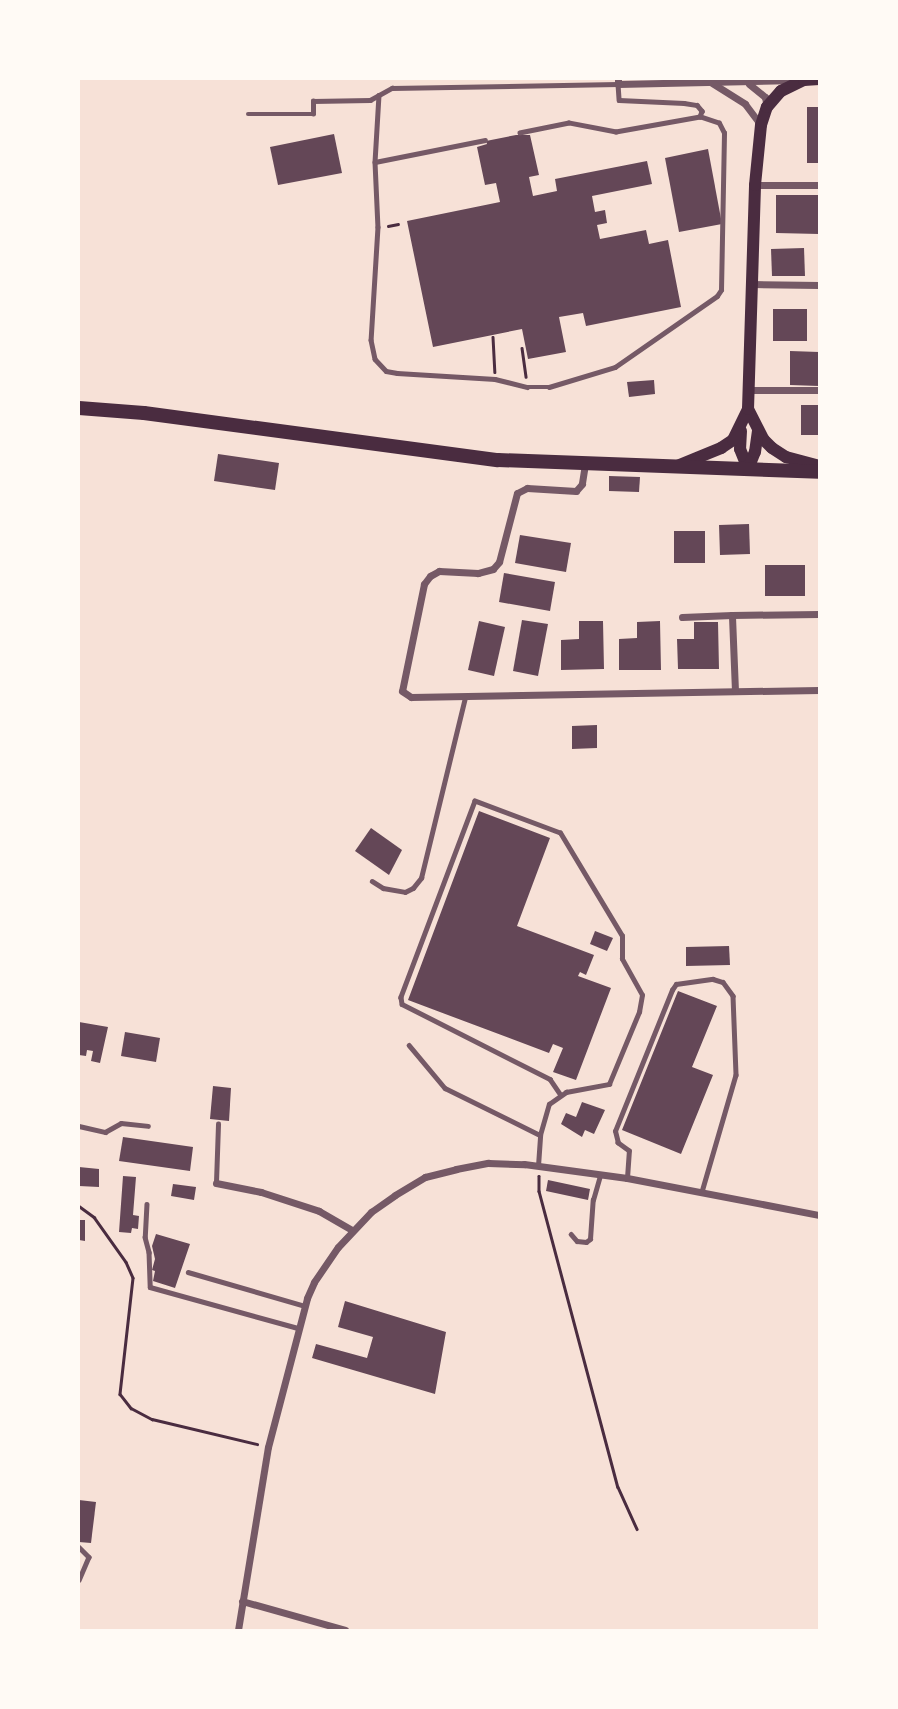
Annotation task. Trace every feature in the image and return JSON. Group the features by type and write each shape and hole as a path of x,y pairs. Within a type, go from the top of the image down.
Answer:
{"main road":[{"path":"673,467 722,448 733,440 748,409 755,185 761,125 767,107 781,91 804,80 819,79"},
{"path":"79,408 144,413 458,456 585,464 819,469"},
{"path":"748,409 772,448 786,457 819,469"},
{"path":"741,427 740,449 748,469"},
{"path":"748,469 755,452 758,429"}],"street":[{"path":"618,81 712,83 804,80"},
{"path":"745,82 765,97 767,107"},
{"path":"712,83 745,104 761,125"},
{"path":"755,185 819,185"},
{"path":"753,284 819,285"},
{"path":"749,390 819,390"},
{"path":"585,464 582,484 576,491 527,488 517,493 499,562 493,569 478,573 439,571 430,576 424,584 402,691 411,697 465,697 819,690"},
{"path":"682,617 819,614"},
{"path":"732,615 735,691"},
{"path":"238,1630 268,1447 305,1306 323,1268 353,1231 395,1195 425,1177 488,1163 538,1166 627,1178 819,1215"},
{"path":"216,1183 261,1192 319,1211 353,1231"},
{"path":"242,1601 345,1630"}],"lane":[{"path":"248,114 313,114 313,101 370,100 392,88 618,81 619,100 697,105 702,111 700,117"},
{"path":"379,95 375,162 378,228 372,340 375,359 386,371 495,379 527,387 548,387 615,367 717,296 721,290 724,133 719,123 700,117 616,132 569,123 520,133"},
{"path":"375,162 485,140"},
{"path":"372,881 383,888 405,892 421,878 465,697"},
{"path":"538,1166 540,1135 549,1104 560,1094 604,1087 613,1080 639,1012 642,995 622,959 622,936 560,833 475,801 401,997 402,1004 550,1079 560,1094"},
{"path":"627,1178 629,1151 618,1143 615,1131 672,990 676,984 713,979 723,982 733,996 736,1075 702,1192"},
{"path":"409,1045 445,1088 540,1135"},
{"path":"79,1126 105,1132 121,1123 148,1126"},
{"path":"216,1183 218,1124"},
{"path":"571,1234 577,1241 586,1242 590,1239 593,1200 601,1174"},
{"path":"148,1204 145,1237 149,1252 150,1287 298,1328"},
{"path":"188,1272 305,1306"},
{"path":"79,1547 89,1558 79,1580"}],"path":[{"path":"493,337 495,379"},
{"path":"522,348 527,387"},
{"path":"538,1166 539,1191 618,1487 636,1529"},
{"path":"79,1206 94,1217 127,1262 134,1278 120,1394 131,1408 152,1419 268,1447"}],"building":[{"path":"807,107 819,107 819,163 807,163"},
{"path":"334,134 342,173 278,185 270,147"},
{"path":"530,135 539,175 529,177 533,196 557,191 555,179 647,161 652,184 592,196 595,212 605,210 607,223 597,225 600,239 646,230 649,244 668,240 681,307 586,326 583,313 559,317 566,352 528,359 522,329 433,347 407,221 500,202 496,183 485,185 477,147 487,144 486,141"},
{"path":"708,149 722,224 679,232 665,158"},
{"path":"776,195 819,195 819,234 776,233"},
{"path":"804,248 805,276 772,276 771,249"},
{"path":"773,309 807,309 807,341 773,341"},
{"path":"790,351 819,352 819,386 790,385"},
{"path":"654,380 655,394 629,397 627,382"},
{"path":"801,405 819,405 819,435 801,435"},
{"path":"218,454 279,463 275,490 214,481"},
{"path":"609,476 640,477 639,492 609,491"},
{"path":"749,524 750,554 720,555 719,525"},
{"path":"674,531 705,531 705,563 674,563"},
{"path":"520,535 571,543 566,572 515,563"},
{"path":"765,565 805,565 805,596 765,596"},
{"path":"504,573 555,582 550,611 499,602"},
{"path":"522,620 548,624 538,676 513,671"},
{"path":"479,621 505,627 494,676 468,670"},
{"path":"579,621 603,621 604,669 561,670 561,640 579,639"},
{"path":"660,621 661,670 619,670 619,639 637,638 637,622"},
{"path":"694,622 718,622 719,669 678,669 677,639 694,639"},
{"path":"597,725 597,748 572,749 572,726"},
{"path":"479,811 550,838 517,926 594,955 586,975 580,972 578,976 611,988 576,1080 553,1072 563,1048 553,1044 549,1053 408,1000"},
{"path":"371,828 402,850 389,875 355,851"},
{"path":"595,931 613,938 607,951 590,944"},
{"path":"729,946 730,965 686,966 686,947"},
{"path":"678,991 717,1006 692,1067 713,1075 681,1154 622,1130"},
{"path":"79,1022 108,1027 100,1063 91,1061 93,1051 87,1050 86,1056 79,1055"},
{"path":"125,1032 160,1038 156,1062 121,1056"},
{"path":"213,1086 231,1088 229,1121 210,1119"},
{"path":"582,1102 605,1110 594,1134 585,1130 582,1137 561,1124 566,1113 576,1117"},
{"path":"123,1137 193,1147 190,1171 119,1161"},
{"path":"79,1167 99,1169 99,1187 79,1186"},
{"path":"123,1176 136,1177 133,1215 139,1216 138,1229 132,1228 131,1233 119,1232"},
{"path":"548,1180 590,1189 588,1200 546,1191"},
{"path":"173,1184 196,1187 194,1200 171,1196"},
{"path":"79,1220 85,1220 85,1241 79,1240"},
{"path":"156,1234 190,1244 175,1288 153,1281 155,1259 152,1246"},
{"path":"345,1301 446,1332 435,1394 312,1358 316,1344 367,1358 373,1337 338,1327"},
{"path":"79,1500 96,1502 91,1543 79,1542"}]}
